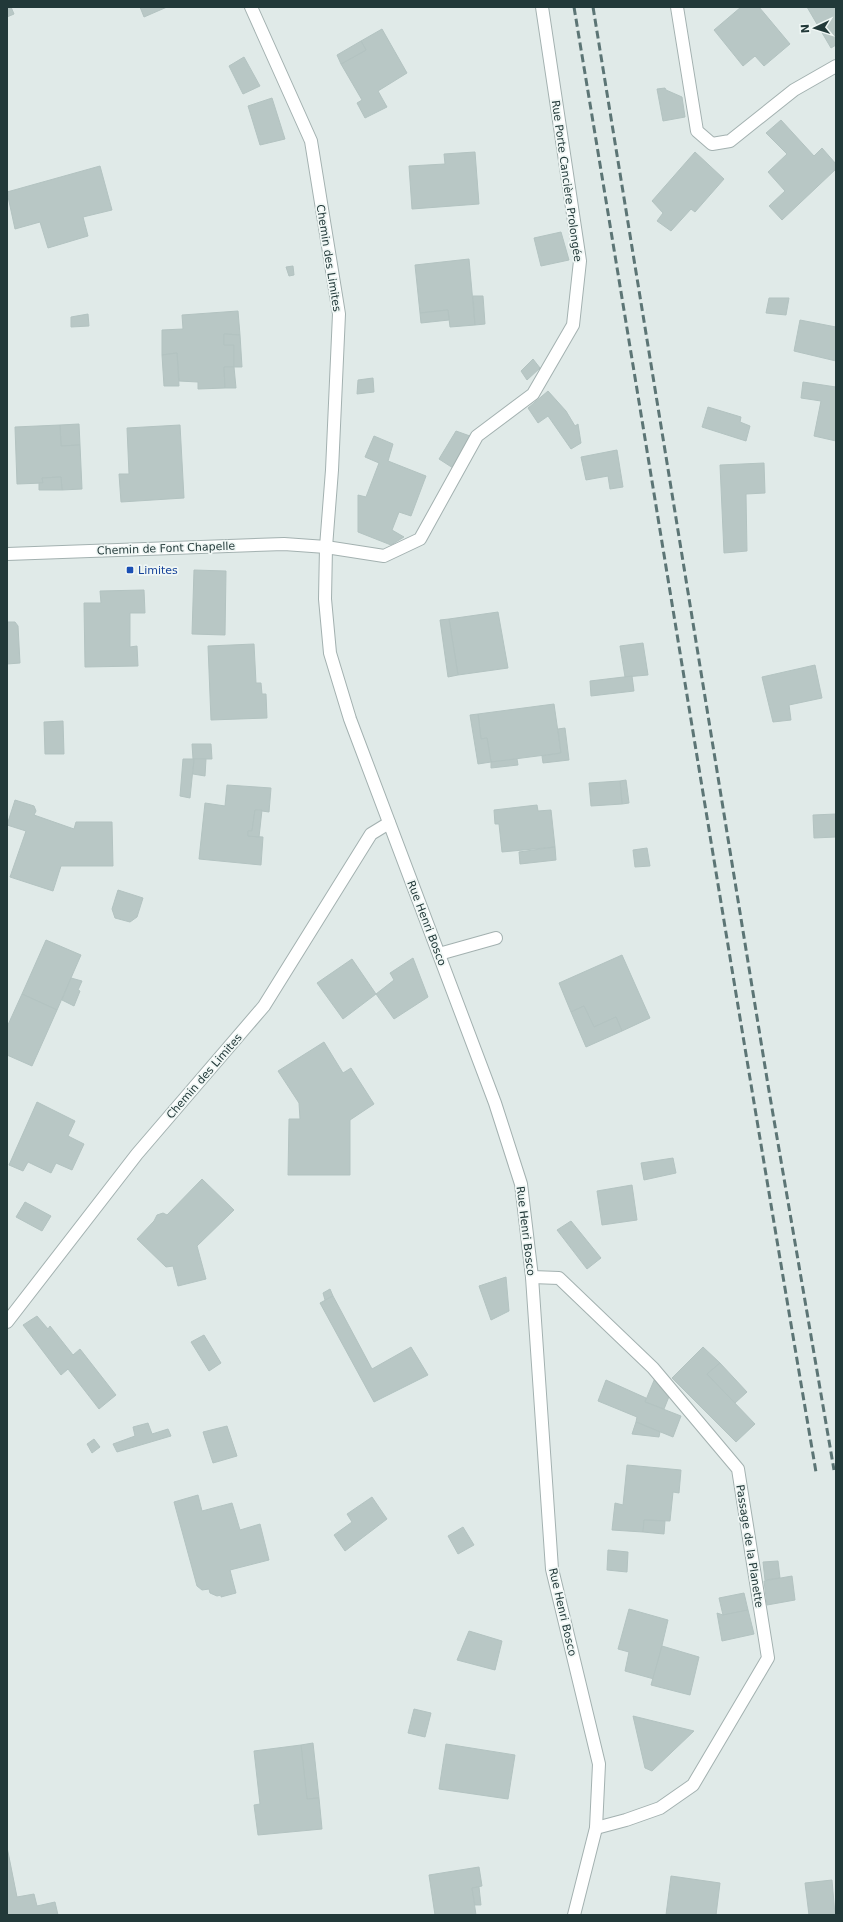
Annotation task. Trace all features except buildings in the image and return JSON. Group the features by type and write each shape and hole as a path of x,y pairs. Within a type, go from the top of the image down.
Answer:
{"street":[{"name":"Chemin des Limites","path":"251,7 311,141 339,314 332,470 326,547"},
{"name":"Rue Porte Cancière Prolongée","path":"326,547 384,556 420,539 477,436 533,394 572,325 580,261 542,7"},
{"path":"677,7 697,131 712,144 730,140 794,90 836,66"},
{"name":"Chemin de Font Chapelle","path":"7,554 284,544 326,547"},
{"name":"Rue Henri Bosco","path":"326,547 325,598 330,653 350,719 495,1103 521,1184 532,1277 552,1569 598,1764 596,1828 574,1915"},
{"name":"Chemin des Limites","path":"7,1322 137,1154 264,1006 371,834 389,823"},
{"path":"439,954 496,938"},
{"name":"Passage de la Planette","path":"532,1277 559,1278 653,1368 738,1469 768,1658 693,1785 660,1808 626,1820 596,1828"}],"railway":[{"path":"574,7 816,1472"},
{"path":"593,7 768,1085 834,1470"}],"place":[{"name":"Limites","path":"130,570"}]}
